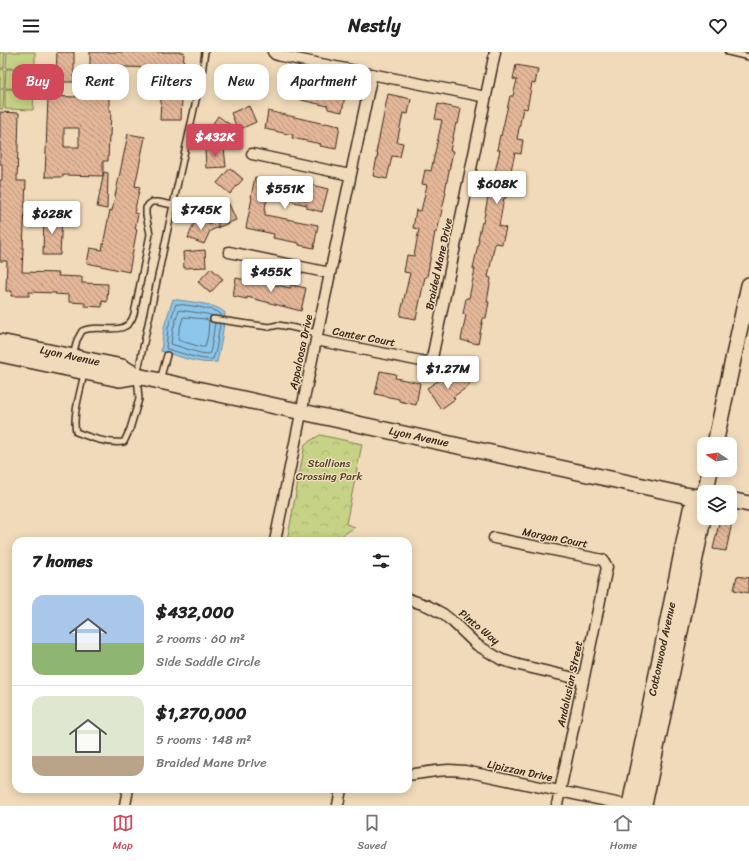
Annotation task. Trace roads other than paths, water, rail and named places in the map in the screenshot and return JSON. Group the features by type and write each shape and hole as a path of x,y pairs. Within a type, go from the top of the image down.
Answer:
{"street":[{"path":"273,52 281,56 486,97"},
{"name":"Braided Mane Drive","path":"431,362 495,52"},
{"name":"Appaloosa Drive","path":"276,537 316,337 372,74"},
{"path":"252,154 350,175"},
{"path":"229,252 330,273"},
{"path":"717,437 749,285"},
{"name":"Canter Court","path":"316,337 431,362"},
{"name":"Lyon Avenue","path":"0,342 122,367 137,376 676,494 697,497"},
{"name":"Lyon Avenue","path":"0,354 119,379 137,376"},
{"path":"737,501 749,504"},
{"name":"Cottonwood Avenue","path":"630,805 691,509 697,504"},
{"name":"Cottonwood Avenue","path":"644,805 702,525"},
{"name":"Morgan Court","path":"494,538 603,560 607,567"},
{"name":"Andalusian Street","path":"557,805 607,567"},
{"name":"Pinto Way","path":"412,600 428,606 443,614 477,644 502,660 583,680"},
{"name":"Lipizzan Drive","path":"412,774 449,770 465,771 626,805"},
{"path":"125,805 127,793"},
{"path":"338,805 340,793"}],"lane":[{"path":"85,372 76,411 74,426 76,432 87,437 116,443 124,442 130,429 139,399 137,376 202,73 205,52"},
{"path":"728,52 749,57"},
{"path":"73,357 77,340 82,331 91,328 120,328 131,322 134,314 150,234 146,208 152,202 173,205"},
{"path":"214,319 269,327 278,325 290,326 316,337"},
{"path":"160,381 167,355"}],"water":[{"path":"173,299 201,303 215,307 225,313 217,362 210,363 196,361 161,351 164,327"}],"park label":[{"name":"Stallions Crossing Park","path":"329,469"}]}
